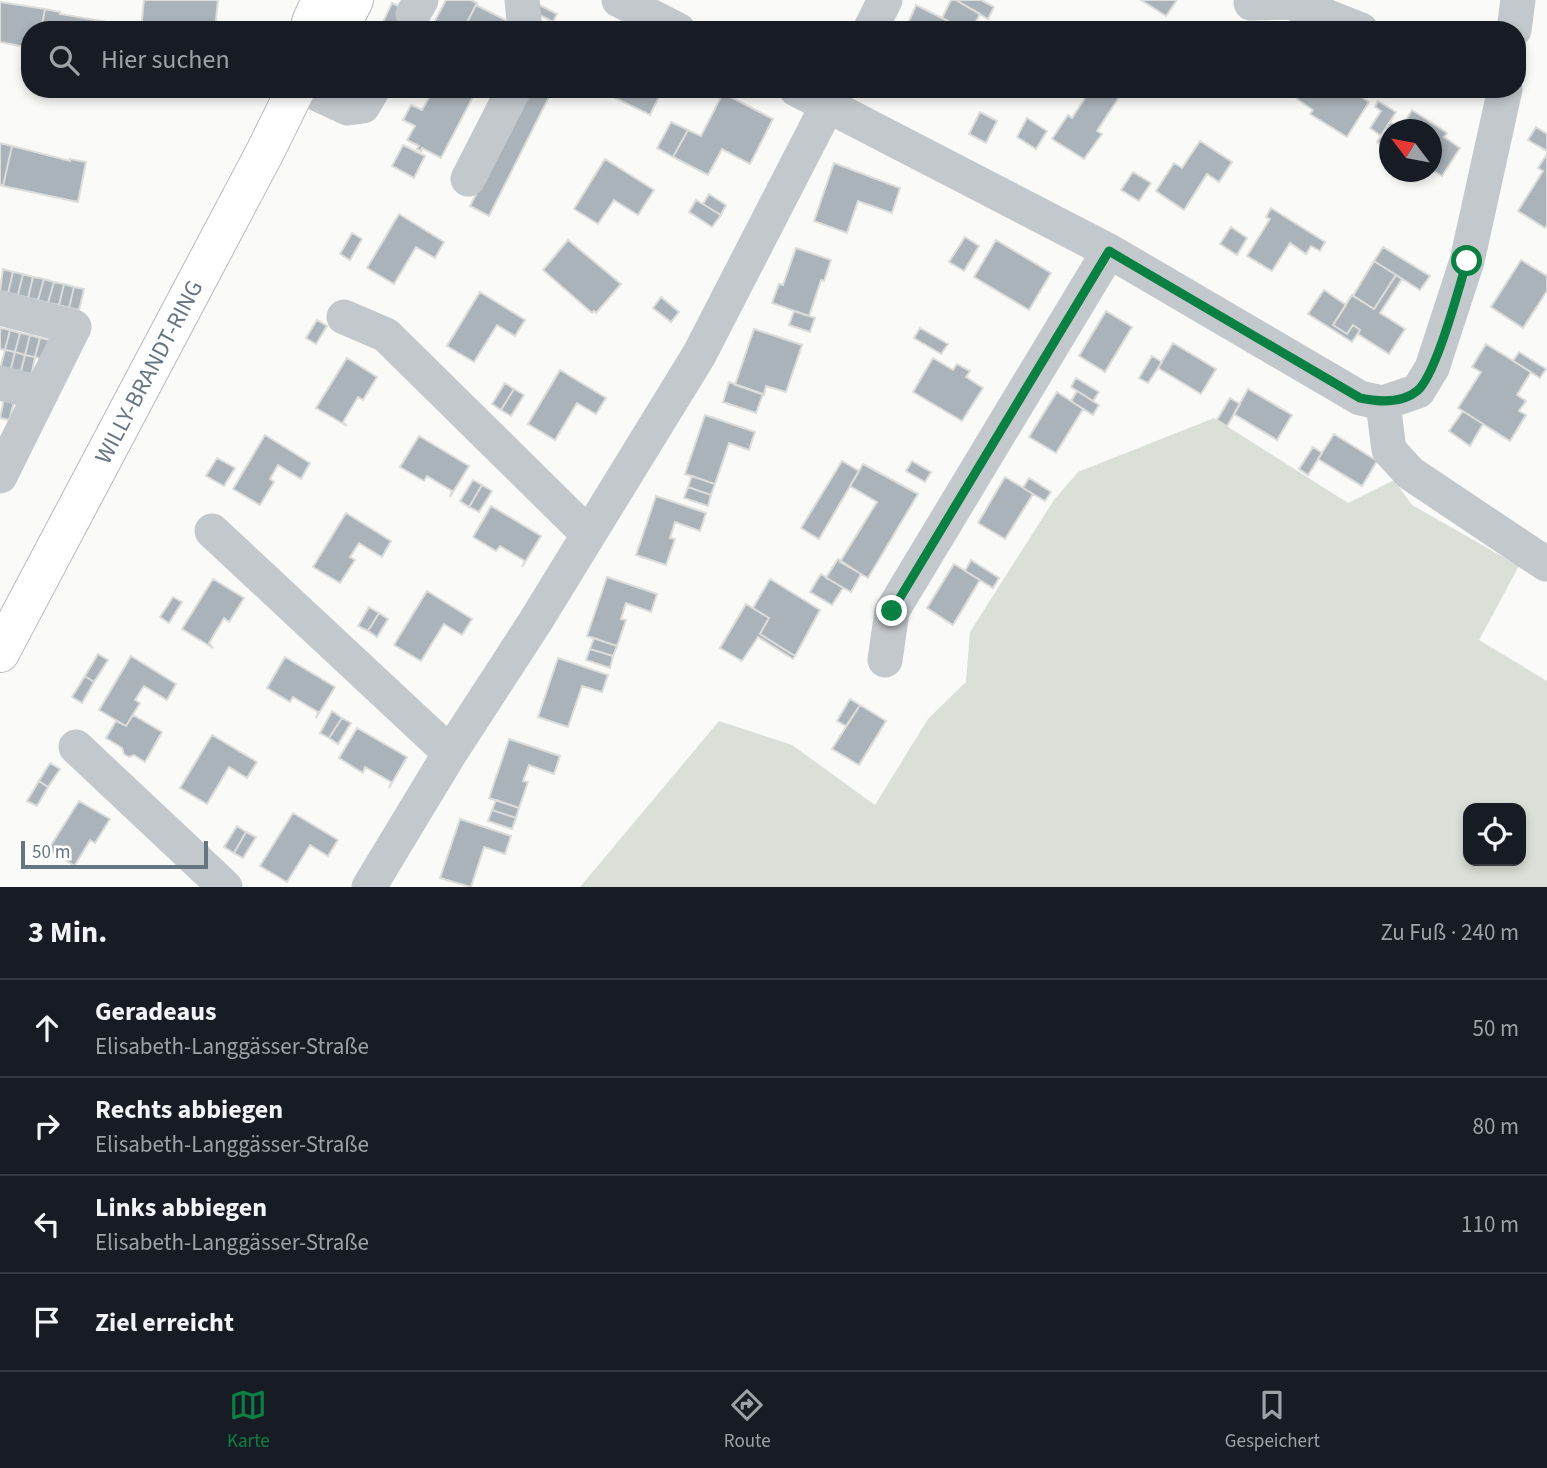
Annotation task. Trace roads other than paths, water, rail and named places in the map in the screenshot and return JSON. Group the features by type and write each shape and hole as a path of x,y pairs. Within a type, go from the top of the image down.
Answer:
{"main road":[{"path":"312,21 321,0"},
{"path":"344,21 354,0"},
{"name":"WILLY-BRANDT-RING","path":"0,653 292,98"}],"street":[{"path":"522,0 524,21"},
{"path":"619,0 660,21"},
{"path":"874,21 885,0"},
{"path":"1515,21 1518,0"},
{"path":"1251,3 1290,2 1338,21"},
{"path":"326,98 348,108 363,106 368,98"},
{"path":"468,179 509,98"},
{"path":"369,887 450,752 535,622 699,355 830,98"},
{"path":"833,98 1109,251 1360,398 1384,403 1418,391 1432,368 1467,261 1503,98"},
{"path":"885,660 892,611 1109,251"},
{"path":"0,308 74,327 4,461"},
{"path":"344,317 386,335 588,534"},
{"path":"0,383 41,393"},
{"path":"1384,403 1389,450 1410,473 1546,564"},
{"path":"212,530 450,752"},
{"path":"76,747 225,887"}]}
